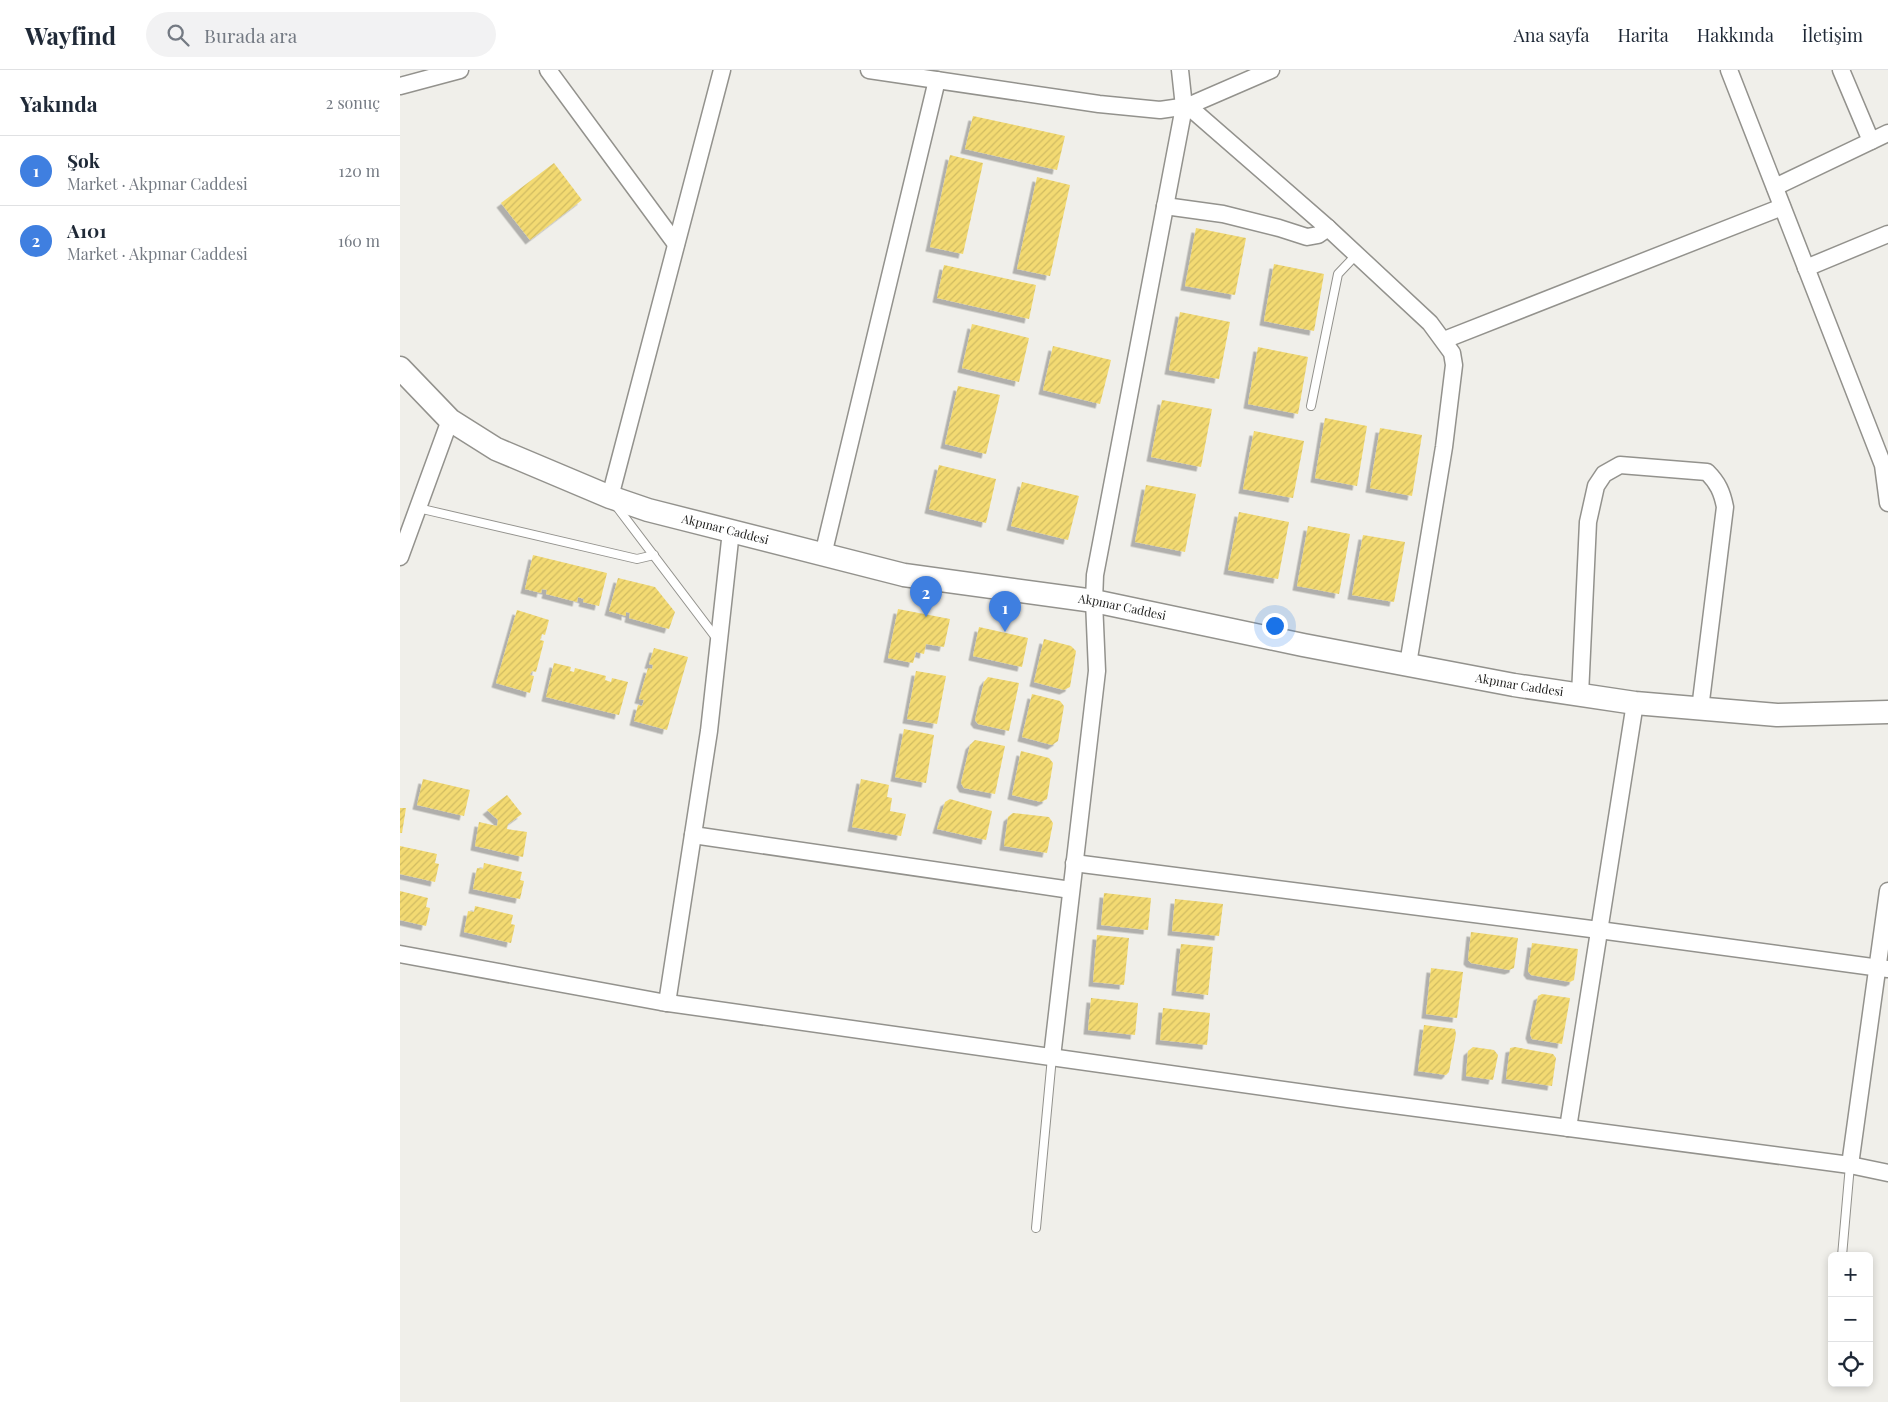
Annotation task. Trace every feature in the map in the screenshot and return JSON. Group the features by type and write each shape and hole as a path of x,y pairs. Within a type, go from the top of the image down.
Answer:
{"street":[{"path":"400,86 460,70"},
{"path":"548,70 676,244"},
{"path":"610,497 722,70"},
{"path":"869,70 1099,104 1160,110 1186,106 1271,70"},
{"path":"1052,1058 1097,671 1094,601 1096,576 1165,206 1186,106 1180,70"},
{"path":"1729,70 1806,268 1886,464 1888,503"},
{"path":"1841,70 1871,141"},
{"path":"823,555 937,80"},
{"path":"1186,106 1357,254 1430,323 1452,353 1454,365 1444,447 1408,664"},
{"path":"1775,187 1888,133"},
{"path":"1165,206 1223,214 1307,237 1318,236 1328,228"},
{"path":"1444,340 1782,207"},
{"path":"1806,268 1888,234"},
{"name":"Akpınar Caddesi","path":"400,368 450,420 496,449 610,497 648,510 904,575 1094,601 1303,645 1514,685 1635,703 1777,715 1888,712"},
{"path":"400,557 450,420"},
{"path":"1580,695 1588,522 1596,486 1604,474 1620,465 1708,472 1721,490 1725,507 1700,708"},
{"path":"667,1003 710,731 731,532"},
{"path":"1568,1128 1635,703"},
{"path":"693,835 1071,890"},
{"path":"1074,863 1882,968"},
{"path":"1850,1165 1882,968 1888,891"},
{"path":"400,954 667,1003 1052,1058 1850,1165 1888,1173"}],"lane":[{"path":"1311,406 1338,274 1357,254"},
{"path":"610,497 719,642"},
{"path":"418,508 637,559 654,555"},
{"path":"1036,1228 1052,1058"},
{"path":"1842,1252 1850,1165"}],"building":[{"path":"973,116 1065,136 1057,170 965,149"},
{"path":"950,155 983,163 963,254 930,247"},
{"path":"554,163 582,200 530,240 501,203"},
{"path":"1037,177 1070,185 1050,276 1017,269"},
{"path":"1196,228 1246,238 1235,295 1185,286"},
{"path":"1274,264 1324,274 1314,331 1264,321"},
{"path":"944,265 1036,285 1029,319 937,298"},
{"path":"1180,312 1230,322 1219,379 1169,370"},
{"path":"972,324 1029,338 1019,382 962,368"},
{"path":"1053,346 1111,360 1100,404 1043,390"},
{"path":"1258,347 1308,357 1298,414 1248,404"},
{"path":"958,386 1000,395 986,454 945,444"},
{"path":"1162,400 1212,409 1201,467 1151,457"},
{"path":"1325,418 1367,426 1357,486 1315,478"},
{"path":"1380,428 1422,435 1412,496 1370,488"},
{"path":"1254,431 1304,441 1293,498 1243,489"},
{"path":"939,465 996,479 986,523 929,509"},
{"path":"1022,482 1079,496 1068,540 1011,526"},
{"path":"1146,485 1196,494 1185,552 1135,542"},
{"path":"1239,512 1289,522 1278,579 1228,570"},
{"path":"1308,526 1350,534 1339,594 1297,586"},
{"path":"1363,535 1405,542 1394,602 1352,595"},
{"path":"533,555 607,573 599,606 583,602 584,599 578,597 577,602 546,594 547,590 542,589 541,593 525,589"},
{"path":"618,578 655,587 675,612 669,629 629,618 630,613 626,612 626,616 609,611"},
{"path":"898,609 950,619 944,647 926,644 924,654 916,652 913,663 888,658"},
{"path":"517,610 549,620 545,635 542,634 540,640 544,641 536,672 532,671 530,675 534,676 530,693 496,683"},
{"path":"979,627 1028,638 1022,667 973,656"},
{"path":"1044,639 1071,646 1076,651 1070,687 1064,690 1034,682"},
{"path":"654,648 688,657 667,730 634,721 638,705 642,706 644,700 639,699 648,668 652,669 653,665 649,664"},
{"path":"554,663 571,667 570,671 574,672 575,668 606,676 605,680 611,682 612,678 628,682 619,715 546,697"},
{"path":"916,671 946,676 937,724 907,719"},
{"path":"988,677 1019,683 1009,731 978,724 975,720 984,682"},
{"path":"1032,694 1060,701 1064,706 1058,741 1052,745 1022,737"},
{"path":"904,729 934,735 926,783 895,777"},
{"path":"975,740 1005,746 995,794 964,788 961,783 970,745"},
{"path":"1021,751 1049,758 1053,763 1047,799 1041,802 1012,795"},
{"path":"423,779 470,790 464,816 417,805"},
{"path":"861,779 889,785 887,797 892,798 890,811 906,814 901,836 852,827"},
{"path":"507,795 522,814 508,824 507,829 527,832 523,857 475,846 479,822 497,826 498,820 487,810"},
{"path":"950,799 992,811 986,840 937,829 945,802"},
{"path":"400,808 406,808 402,833 400,833"},
{"path":"1013,813 1049,817 1053,823 1047,853 1004,846 1008,817"},
{"path":"400,846 437,854 435,863 439,864 435,882 400,874"},
{"path":"484,863 522,872 520,880 524,881 520,899 473,889 477,868 483,869"},
{"path":"400,891 428,898 426,907 430,908 426,926 400,920"},
{"path":"1104,893 1151,898 1148,930 1101,925"},
{"path":"1175,899 1223,904 1219,936 1172,931"},
{"path":"475,906 513,915 511,924 515,925 511,943 464,932 468,911 474,912"},
{"path":"1471,932 1518,938 1514,968 1509,970 1471,963 1468,960"},
{"path":"1097,935 1129,938 1124,985 1093,982"},
{"path":"1532,943 1578,949 1574,980 1570,982 1531,975 1528,971"},
{"path":"1181,944 1213,947 1208,995 1176,991"},
{"path":"1431,968 1463,972 1457,1018 1426,1014"},
{"path":"1542,994 1570,998 1562,1044 1532,1039 1530,1034 1538,996"},
{"path":"1091,998 1138,1003 1135,1035 1088,1030"},
{"path":"1163,1008 1210,1013 1207,1045 1160,1040"},
{"path":"1424,1025 1455,1029 1456,1034 1449,1072 1446,1075 1418,1071"},
{"path":"1473,1047 1494,1050 1498,1055 1493,1080 1466,1076 1468,1051"},
{"path":"1515,1047 1553,1054 1556,1058 1552,1086 1506,1079 1510,1048"}],"place":[{"name":"A101","path":"926,617"},
{"name":"Şok","path":"1005,632"}]}
